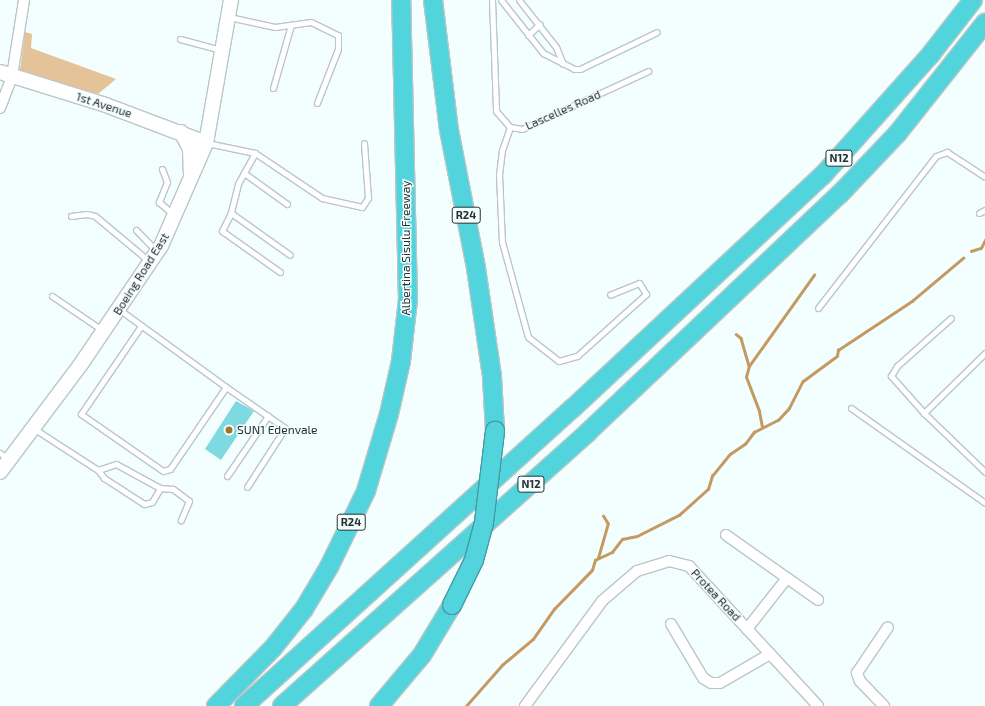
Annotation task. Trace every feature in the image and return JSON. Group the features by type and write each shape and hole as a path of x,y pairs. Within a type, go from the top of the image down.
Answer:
{"highway":[{"name":"Albertina Sisulu Freeway","path":"216,706 273,648 304,609 329,567 366,491 389,414 401,361 408,300 401,0"},
{"name":"R24","path":"379,706 422,655 452,605 474,560 484,522 496,431 490,362 476,268 449,130 433,0"},
{"name":"N12","path":"244,706 574,408 823,176 931,54 973,0"},
{"name":"N12","path":"282,706 588,432 840,194 896,134 985,23"}],"main road":[{"name":"Boeing Road East","path":"0,472 5,456 33,428 104,331 154,257 175,216 206,143 231,0"},
{"name":"1st Avenue","path":"6,74 181,132 206,143"},
{"path":"181,132 188,144 192,158 190,182"}],"street":[{"path":"0,108 6,74 24,0"},
{"path":"726,535 818,600"},
{"name":"Protea Road","path":"525,706 602,601 637,571 650,564 669,560 689,566 818,706"},
{"path":"747,629 787,578"},
{"path":"671,624 703,678 711,683 720,683 770,654"},
{"path":"884,706 860,681 857,673 888,627"}],"lane":[{"name":"Lascelles Road","path":"492,0 496,111 510,127 522,129 648,70"},
{"path":"501,0 543,53 564,64 580,69 657,32"},
{"path":"519,0 540,24 556,47 564,64"},
{"path":"228,17 268,26 310,22 335,32 339,38 317,103"},
{"path":"528,35 540,24"},
{"path":"273,88 291,25"},
{"path":"180,39 222,50"},
{"path":"510,127 502,150 499,174 502,242 528,337 559,361 577,356 646,294 639,283 610,295"},
{"path":"206,143 255,153 322,198 362,206 368,198 364,143"},
{"path":"818,308 936,156 947,152 985,177"},
{"path":"255,153 238,184 231,214 223,233 280,272"},
{"path":"162,169 167,182 159,202 175,216"},
{"path":"244,173 288,204"},
{"path":"979,212 985,210"},
{"path":"71,216 87,214 95,216 154,257"},
{"path":"231,214 290,255"},
{"path":"136,230 154,257"},
{"path":"52,296 104,331"},
{"path":"119,309 226,387 282,425 284,431 247,487"},
{"path":"951,318 897,366 891,376 924,413 985,472"},
{"path":"141,326 82,411 81,414 91,423 163,471 170,469 226,387"},
{"path":"924,413 984,356"},
{"path":"851,408 985,503"},
{"path":"227,476 268,416"},
{"path":"33,428 98,470 104,478 144,504 152,502 160,488"},
{"path":"98,470 105,465 116,464 130,469 160,488 173,489 187,498 190,505 181,520"}],"shaded area":[{"path":"25,32 32,34 31,48 116,79 98,94 20,70"}],"building":[{"name":"SUN1 Edenvale","path":"236,401 254,411 221,460 205,449"}],"waterway":[{"path":"971,251 981,248 985,240"},
{"path":"466,706 502,665 533,639 554,609 592,570 595,560 612,552 622,539 637,536 679,515 708,489 712,476 730,454 745,444 754,432 778,420 789,408 803,381 837,356 838,350 912,301 963,258"},
{"path":"762,427 759,411 746,377 749,366 814,275"},
{"path":"736,334 741,338 749,366"},
{"path":"598,558 608,524 603,516"}],"place":[{"name":"SUN1 Edenvale","path":"229,430"}]}
